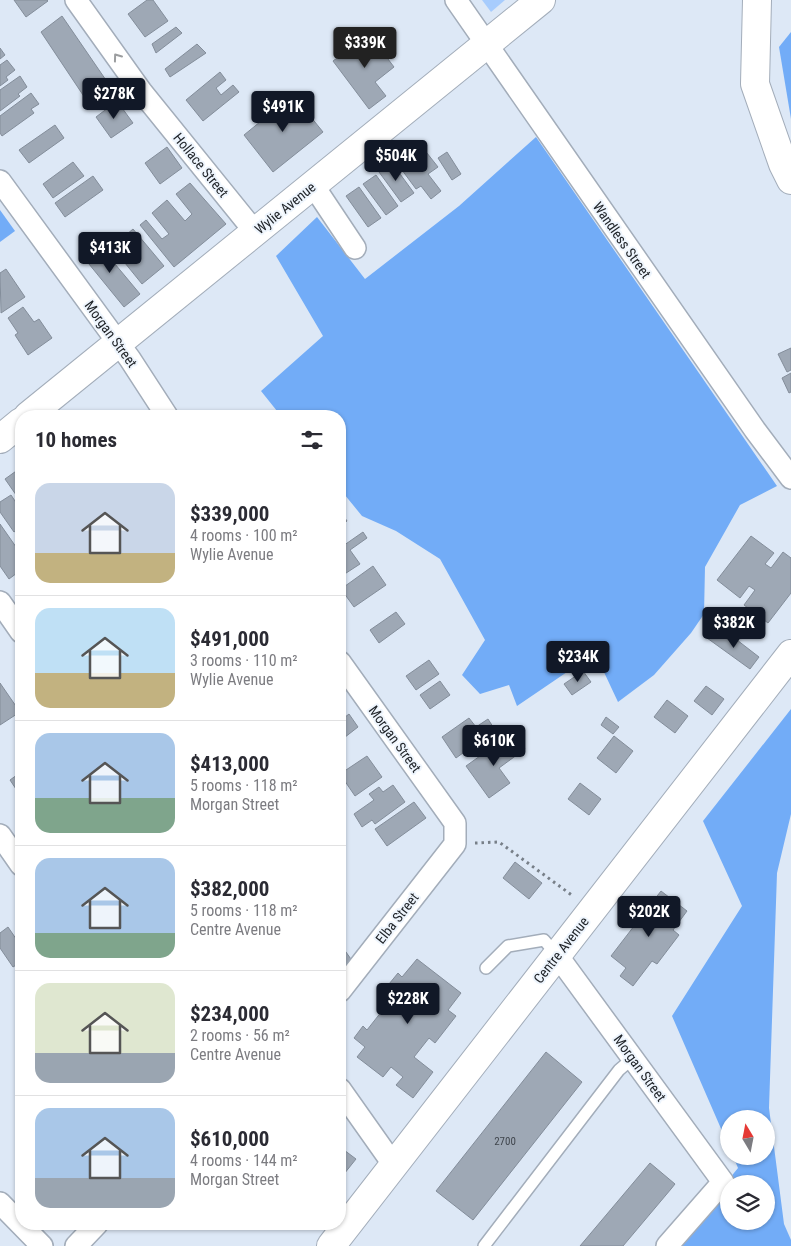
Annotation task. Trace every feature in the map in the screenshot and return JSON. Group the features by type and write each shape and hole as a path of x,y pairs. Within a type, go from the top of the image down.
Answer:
{"main road":[{"name":"Wylie Avenue","path":"35,410 541,0"},
{"path":"757,0 755,84 783,164 791,180"},
{"path":"0,439 15,427"},
{"name":"Centre Avenue","path":"346,1226 791,654"},
{"name":"Centre Avenue","path":"331,1246 343,1230"}],"street":[{"name":"Hollace Street","path":"76,0 141,91 255,232"},
{"name":"Wandless Street","path":"456,0 755,430 791,478"},
{"name":"Morgan Street","path":"0,181 118,343 163,410"},
{"path":"313,185 355,248"},
{"path":"2,610 15,625"},
{"name":"Morgan Street","path":"346,670 455,823 455,844"},
{"path":"0,835 15,856"},
{"name":"Elba Street","path":"346,983 455,844"},
{"name":"Morgan Street","path":"557,955 723,1182 667,1246"},
{"path":"346,1097 393,1164"},
{"path":"0,1203 15,1218"},
{"path":"26,1230 42,1246"},
{"path":"76,1246 91,1230"}],"lane":[{"path":"486,968 508,946 544,940 557,955"},
{"path":"484,1246 619,1070 633,1058"}],"path":[{"path":"499,842 575,898"}],"shaded area":[{"path":"482,0 505,0 491,12"},
{"path":"791,32 791,119 779,47"},
{"path":"536,137 777,486 740,505 705,567 704,614 691,633 654,675 618,702 595,653 517,706 509,685 480,694 462,675 485,640 440,559 396,531 362,516 346,496 346,410 276,410 261,391 323,336 276,256 317,217 365,279 459,206"},
{"path":"0,210 15,231 0,242"},
{"path":"791,709 791,814 777,873 769,1110 720,1110 720,1126 672,1016 742,906 703,821"},
{"path":"775,1154 784,1224 791,1240 791,1246 675,1246 720,1190 720,1230 775,1230 775,1175 732,1175 738,1168 737,1165 775,1165"}],"building":[{"path":"14,0 47,0 48,1 26,17"},
{"path":"147,0 153,0 168,21 145,37 128,14"},
{"path":"62,16 110,86 87,101 41,32"},
{"path":"176,27 182,33 156,53 152,44"},
{"path":"369,34 394,67 375,82 386,96 369,109 333,61"},
{"path":"197,44 206,53 170,77 165,69"},
{"path":"0,48 5,55 0,59"},
{"path":"7,60 15,70 6,77 8,80 0,86 0,65"},
{"path":"220,72 226,80 216,88 221,95 233,85 239,92 203,121 186,100"},
{"path":"20,76 27,87 18,94 20,96 0,111 0,90"},
{"path":"31,93 39,104 31,109 34,113 2,136 0,133 0,116"},
{"path":"293,95 323,132 273,172 244,135"},
{"path":"117,101 133,123 111,138 96,117"},
{"path":"55,125 64,138 29,163 19,150"},
{"path":"167,147 182,168 160,184 145,163"},
{"path":"423,148 438,167 428,174 441,191 431,199 421,186 416,189 399,166"},
{"path":"447,152 461,174 452,180 438,158"},
{"path":"73,162 84,176 53,198 43,184"},
{"path":"392,163 414,193 401,202 379,172"},
{"path":"376,175 398,206 386,215 363,184"},
{"path":"93,176 103,190 65,217 55,203"},
{"path":"190,183 226,224 174,267 140,225 146,220 162,239 169,234 152,213 167,200 185,221 192,214 176,194"},
{"path":"359,187 381,218 368,227 346,196"},
{"path":"133,229 164,266 142,284 112,247"},
{"path":"95,240 140,294 124,307 80,253"},
{"path":"6,269 25,297 1,313 0,273"},
{"path":"23,307 34,322 39,319 52,338 28,355 15,335 18,333 8,318"},
{"path":"791,348 791,370 787,372 778,354"},
{"path":"791,373 791,392 789,393 782,378"},
{"path":"15,472 15,493 5,479"},
{"path":"11,495 15,501 14,532 0,512 0,502"},
{"path":"0,524 15,545 15,574 9,579 0,566"},
{"path":"363,532 367,538 350,550 360,564 346,573 346,544"},
{"path":"751,536 774,553 765,564 771,568 783,552 791,558 791,593 768,623 744,605 755,590 749,586 740,598 717,580"},
{"path":"373,566 386,585 354,607 346,596 346,585"},
{"path":"396,612 405,624 379,643 370,630"},
{"path":"713,629 734,644 737,640 759,657 750,669 707,638"},
{"path":"429,660 439,674 416,690 406,676"},
{"path":"583,671 591,682 572,695 564,684"},
{"path":"440,681 450,695 430,709 420,695"},
{"path":"0,683 15,705 15,715 0,725"},
{"path":"706,686 724,699 712,715 694,701"},
{"path":"667,700 688,716 675,733 654,717"},
{"path":"349,714 358,727 346,736 346,716"},
{"path":"606,717 619,727 613,734 601,725"},
{"path":"469,718 476,727 488,719 495,730 456,758 442,737"},
{"path":"614,736 633,751 616,773 597,758"},
{"path":"516,737 525,749 499,768 510,783 489,798 466,766 487,751 490,756"},
{"path":"367,756 382,777 355,796 346,783 346,770"},
{"path":"15,776 15,788 10,780"},
{"path":"580,783 601,799 589,815 568,799"},
{"path":"393,785 405,802 375,824 372,820 362,827 354,814 374,800 369,794 379,787 383,792"},
{"path":"414,802 426,818 387,846 375,829"},
{"path":"515,862 542,883 529,899 503,878"},
{"path":"661,891 687,911 673,930 679,935 657,964 652,961 633,986 620,976 626,968 611,956"},
{"path":"8,927 15,937 15,966 13,967 0,948 0,933"},
{"path":"346,952 353,962 346,966"},
{"path":"417,959 461,993 448,1010 456,1016 435,1043 429,1038 414,1057 433,1072 413,1098 396,1085 403,1077 391,1067 383,1077 357,1057 365,1047 354,1038 363,1026 367,1030 389,1002 380,995 398,973 402,977"},
{"path":"546,1052 582,1082 473,1220 436,1191"},
{"path":"346,1152 356,1159 346,1172"},
{"path":"650,1163 675,1184 623,1246 580,1246"}]}
